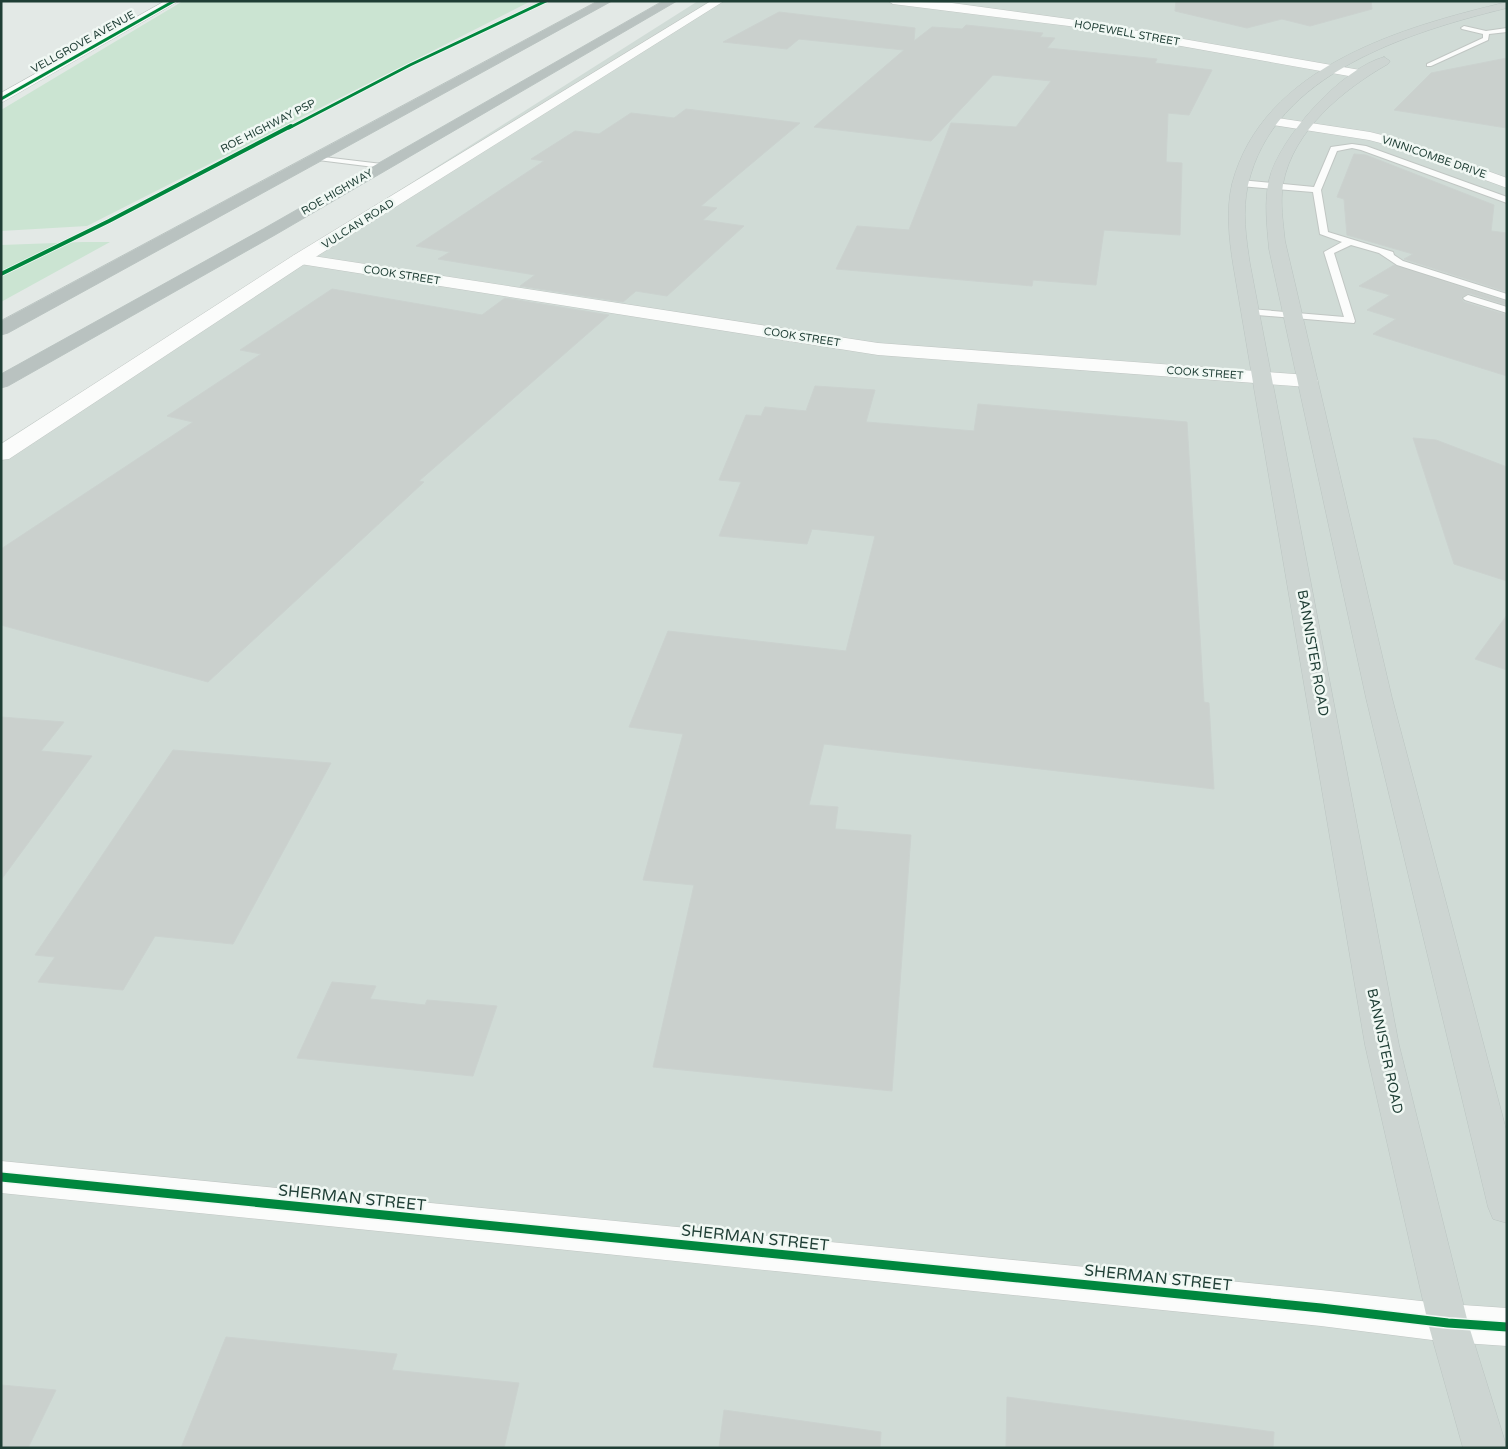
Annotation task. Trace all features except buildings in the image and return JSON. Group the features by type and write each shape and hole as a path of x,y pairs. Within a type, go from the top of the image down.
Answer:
{"highway":[{"path":"1,329 607,1"},
{"name":"ROE HIGHWAY","path":"1,382 269,232 672,1"}],"main road":[{"name":"BANNISTER ROAD","path":"1485,1448 1448,1323 1382,1045 1250,312 1238,241 1237,212 1240,183 1252,151 1271,121 1306,87 1332,69 1359,54 1410,32 1507,5"},
{"path":"1507,16 1476,30 1411,47 1360,74 1337,91 1304,125 1287,154 1275,186 1274,221 1277,249 1379,698 1507,1207"}],"street":[{"name":"VELLGROVE AVENUE","path":"1,100 174,1"},
{"name":"VULCAN ROAD","path":"1,454 300,260 719,1"},
{"name":"HOPEWELL STREET","path":"893,1 954,6 1086,26 1360,74"},
{"name":"VINNICOMBE DRIVE","path":"1271,121 1370,136 1397,143 1507,183"},
{"name":"COOK STREET","path":"300,260 878,349 1308,381"},
{"name":"SHERMAN STREET","path":"1,1177 1321,1308 1448,1323 1507,1327"}],"lane":[{"path":"1476,30 1507,30"},
{"path":"1429,65 1486,39 1476,30"},
{"path":"1399,256 1324,234 1317,190 1334,149 1352,146 1362,148 1507,200"},
{"path":"318,158 382,166"},
{"path":"1240,183 1317,190"},
{"path":"1250,312 1350,321 1329,252 1351,242"},
{"path":"1381,251 1400,263 1507,298"},
{"path":"1468,298 1507,310"}],"shaded area":[{"path":"698,1 1507,1 1507,1448 1,1448 1,443"}],"green space":[{"path":"183,1 531,1 87,226 1,231 1,110"},
{"path":"110,242 1,302 1,245"}],"cycle path":[{"path":"1,99 174,1"},
{"name":"ROE HIGHWAY PSP","path":"1,274 109,221 410,65 546,1"},
{"path":"1,1177 1321,1308 1448,1323 1507,1327"}]}
